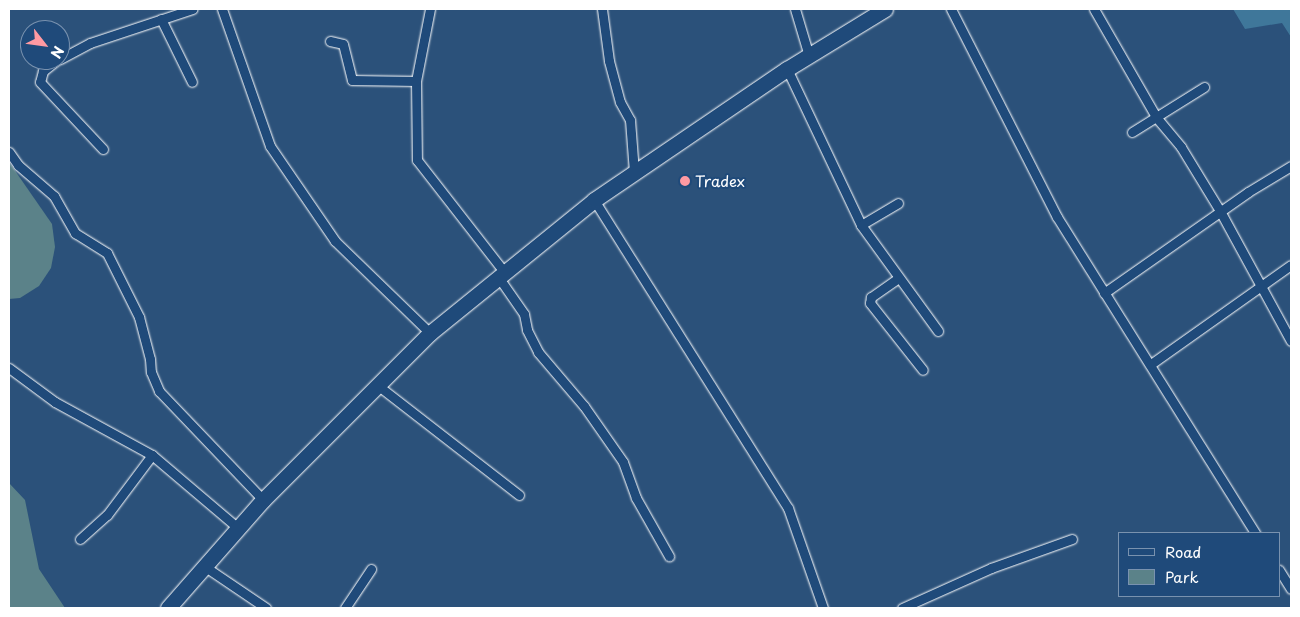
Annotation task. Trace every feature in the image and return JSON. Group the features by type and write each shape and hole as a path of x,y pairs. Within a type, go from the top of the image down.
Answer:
{"highway":[{"path":"168,608 264,500 376,384 430,333 594,200 787,69 885,9"}],"street":[{"path":"70,53 90,43 192,9"},
{"path":"222,9 270,146 335,241 430,333"},
{"path":"430,9 416,81 416,149 420,168 445,194 502,276 524,314 527,330 538,352 549,361 614,448 636,498 669,556"},
{"path":"602,9 608,61 630,120 634,172"},
{"path":"795,9 809,56"},
{"path":"951,9 1027,162 1104,293 1151,364 1254,532"},
{"path":"1094,9 1156,117 1181,147 1220,211 1260,288 1291,340"},
{"path":"161,19 192,82"},
{"path":"330,41 343,44 352,80 416,81"},
{"path":"787,69 861,225 898,279 938,331"},
{"path":"45,70 40,82 104,149"},
{"path":"1132,132 1204,87"},
{"path":"9,152 18,165 54,196 75,233 107,253 138,317 150,359 151,372 159,391 264,500"},
{"path":"1104,293 1220,211 1291,166"},
{"path":"594,200 788,508 823,608"},
{"path":"861,225 898,203"},
{"path":"1151,364 1291,265"},
{"path":"898,279 872,297 870,303 923,370"},
{"path":"9,368 62,406 152,455 238,528"},
{"path":"376,384 519,496"},
{"path":"80,539 106,515 152,455"},
{"path":"902,608 983,571 1072,539"},
{"path":"204,566 266,608"},
{"path":"345,608 371,569"},
{"path":"1280,572 1291,588"}],"green space":[{"path":"9,162 52,224 55,247 51,268 39,286 20,298 9,299"},
{"path":"9,483 25,500 39,569 65,608 9,608"}],"water":[{"path":"1233,9 1291,9 1291,37 1282,23 1245,29"}],"place":[{"name":"Tradex","path":"685,181"}]}
